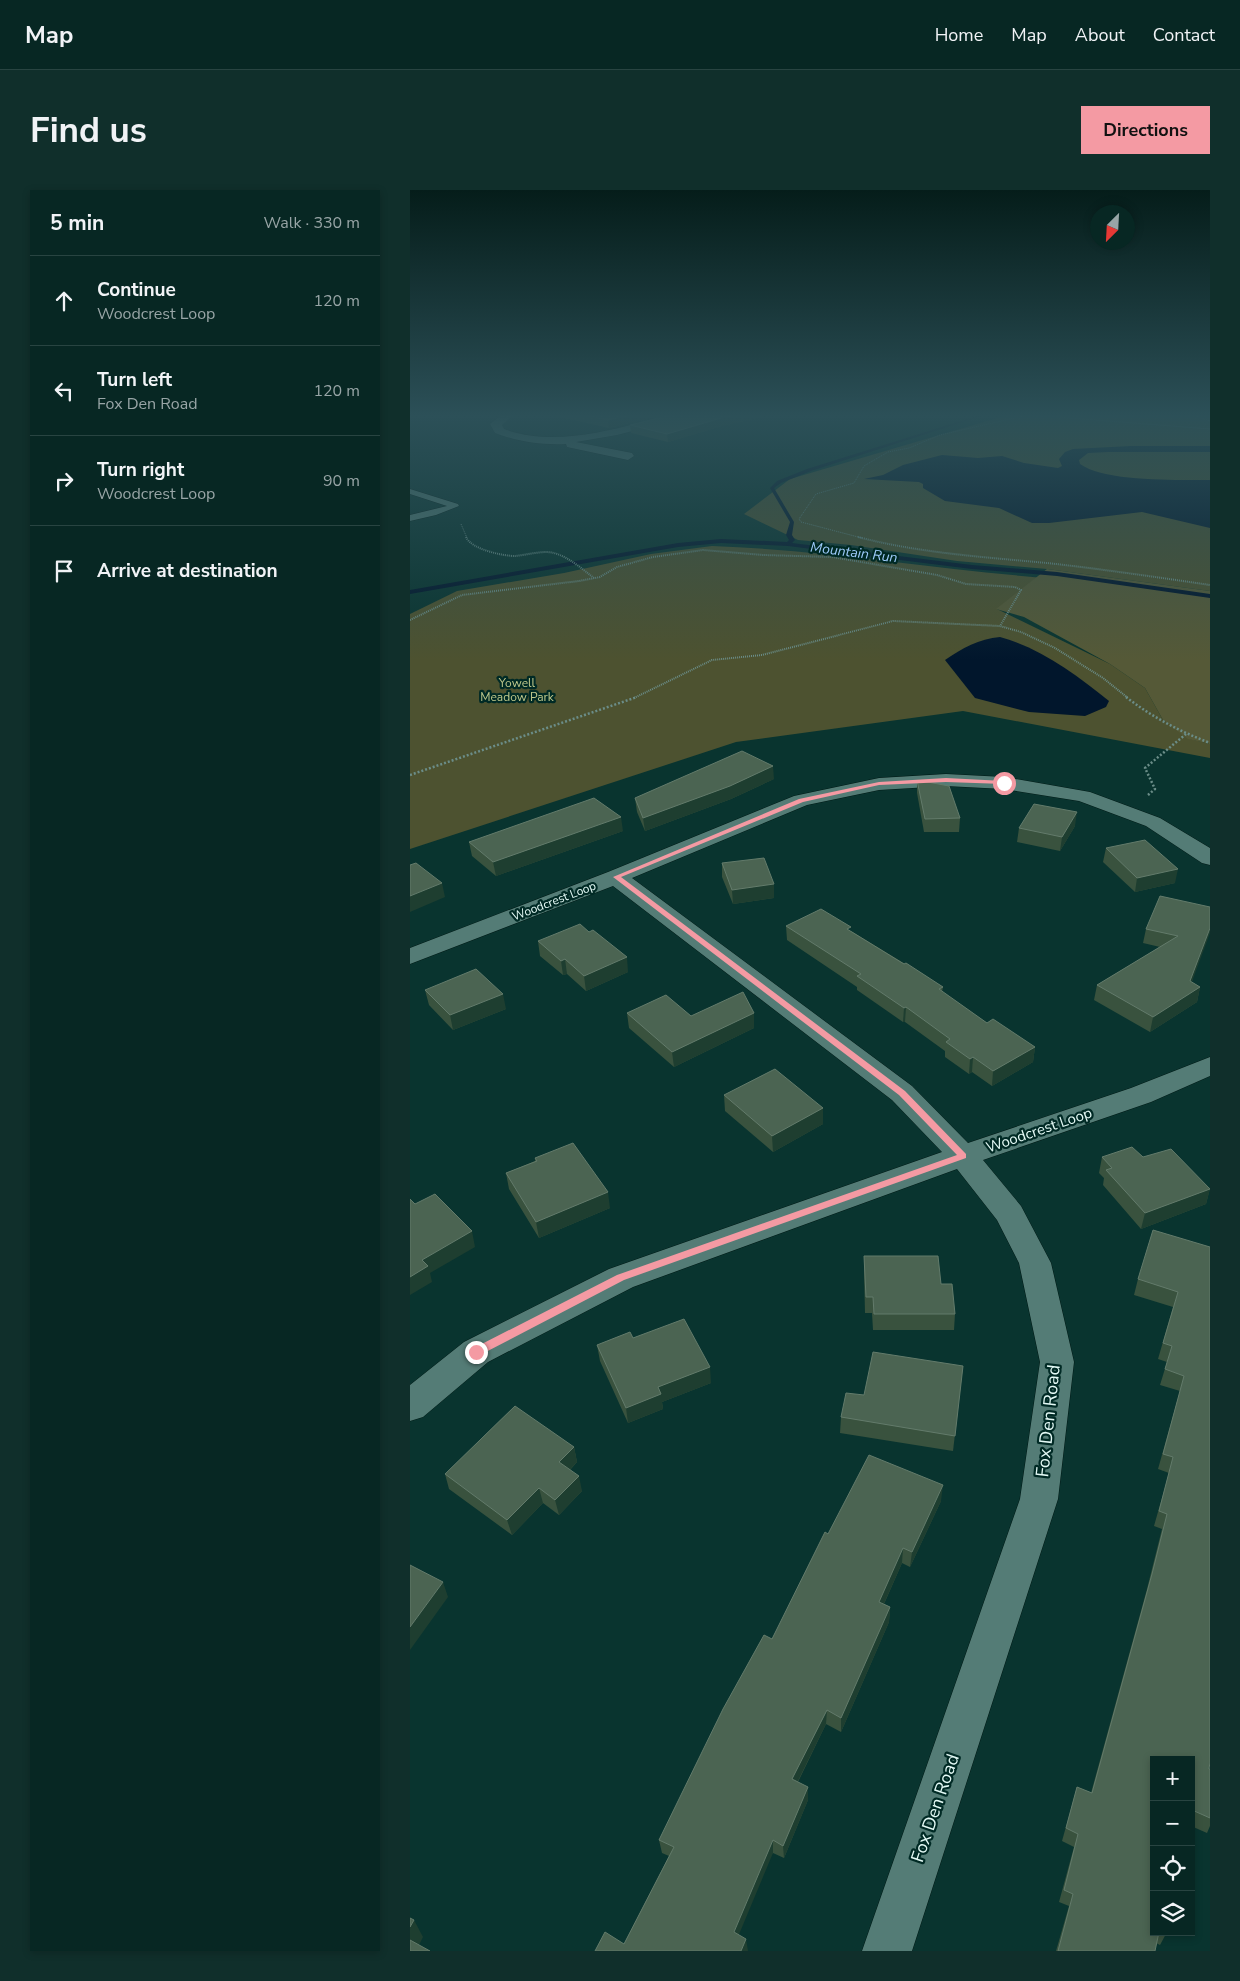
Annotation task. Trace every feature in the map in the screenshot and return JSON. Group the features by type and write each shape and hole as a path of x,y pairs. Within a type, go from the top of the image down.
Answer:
{"street":[{"name":"Woodcrest Loop","path":"410,957 616,877 801,800 879,784 946,780 1004,783 1083,796 1153,822 1210,858"},
{"name":"Fox Den Road","path":"616,877 902,1093 963,1156 1010,1214 1035,1263 1057,1362 1039,1499 887,1951"},
{"name":"Woodcrest Loop","path":"410,1406 476,1352 621,1278 963,1156 1142,1095 1210,1066"}],"lane":[{"path":"410,518 432,514 455,506 425,496"}],"path":[{"path":"815,496 799,519 801,522 880,543 968,555 1075,566 1210,585"},
{"path":"449,507 456,514 468,542 474,547 513,556 552,552 565,557 587,571 594,578"},
{"path":"410,620 462,595 594,578 617,567 653,557 703,550 763,555 832,557 937,575 966,584 1015,587 1021,590 1000,626"},
{"path":"410,775 630,700 712,660 762,655 893,621 1000,626 1021,632 1055,648 1103,678 1148,714 1186,734 1210,743"},
{"path":"1125,812 1155,789 1146,768 1186,734"}],"green space":[{"path":"767,496 1210,496 1210,591 1047,569 957,561 851,545 798,540 744,514"},
{"name":"Yowell Meadow Park","path":"712,546 843,556 1060,579 997,609 1110,664 1145,688 1163,720 1190,739 1210,744 1210,758 963,711 736,742 410,849 410,614 457,591 564,573 651,554"},
{"path":"1047,569 1210,591 1210,744 1188,739 1163,720 1145,688 1110,664 1024,617 996,609"}],"water":[{"path":"937,496 1210,496 1210,528 1142,512 1049,523 1032,523 999,508 945,501"},
{"path":"1000,637 1030,648 1058,663 1109,701 1106,707 1085,716 1029,712 975,698 945,660 971,645"}],"building":[{"path":"742,751 773,766 730,786 643,818 635,798"},
{"path":"917,780 949,786 960,818 925,819"},
{"path":"594,798 621,817 493,862 469,842"},
{"path":"1034,804 1077,812 1062,837 1019,828"},
{"path":"1145,840 1178,869 1137,878 1106,848"},
{"path":"764,858 774,884 732,890 722,863"},
{"path":"416,863 442,883 410,896 410,865"},
{"path":"1160,896 1210,907 1210,928 1190,981 1200,987 1153,1017 1097,985 1178,936 1146,929"},
{"path":"821,909 851,927 847,929 943,987 939,989 987,1023 993,1019 1035,1047 993,1071 973,1057 970,1059 946,1042 950,1039 906,1007 904,1008 857,976 861,974 786,926"},
{"path":"580,924 589,932 593,930 627,957 584,976 565,959 561,961 538,941"},
{"path":"476,969 503,994 450,1015 425,990"},
{"path":"743,992 754,1013 672,1052 627,1013 666,995 691,1016"},
{"path":"775,1069 823,1108 772,1136 724,1095"},
{"path":"573,1143 608,1192 536,1222 506,1173 537,1161 535,1158"},
{"path":"1132,1147 1143,1157 1171,1149 1210,1189 1145,1213 1106,1170 1112,1168 1102,1157"},
{"path":"435,1194 472,1231 422,1260 428,1266 410,1277 410,1199 415,1204"},
{"path":"1153,1230 1210,1247 1210,1818 1195,1811 1195,1756 1150,1756 1150,1936 1158,1936 1155,1951 1058,1951 1073,1894 1064,1890 1078,1834 1066,1828 1077,1787 1092,1793 1152,1574 1167,1514 1159,1511 1173,1457 1163,1454 1184,1376 1165,1369 1172,1346 1163,1343 1178,1292 1138,1279"},
{"path":"864,1256 938,1256 941,1284 952,1284 955,1314 874,1314 873,1297 866,1297"},
{"path":"684,1319 710,1367 658,1387 661,1394 626,1408 597,1345 630,1332 633,1338"},
{"path":"873,1352 963,1366 955,1436 841,1417 846,1393 864,1395"},
{"path":"515,1406 574,1447 559,1462 579,1476 555,1500 539,1488 507,1520 445,1474"},
{"path":"869,1455 943,1485 912,1552 903,1548 879,1602 890,1607 841,1718 827,1710 792,1779 808,1787 783,1846 773,1840 734,1932 746,1939 741,1951 595,1951 605,1932 624,1944 674,1847 659,1840 723,1709 764,1635 772,1639 825,1532 828,1534"},
{"path":"410,1565 443,1582 410,1627"},
{"path":"410,1918 414,1920 410,1927"},
{"path":"410,1940 430,1951 410,1951"}],"waterway":[{"path":"777,496 792,522 789,535 792,540 788,544"},
{"name":"Mountain Run","path":"410,592 678,545 721,541 788,544"},
{"name":"Mountain Run","path":"788,544 972,567 1057,574 1210,596"}],"route":[{"path":"476,1352 621,1278 963,1156 902,1093 616,877 801,800 879,784 946,780 1004,783"}]}
